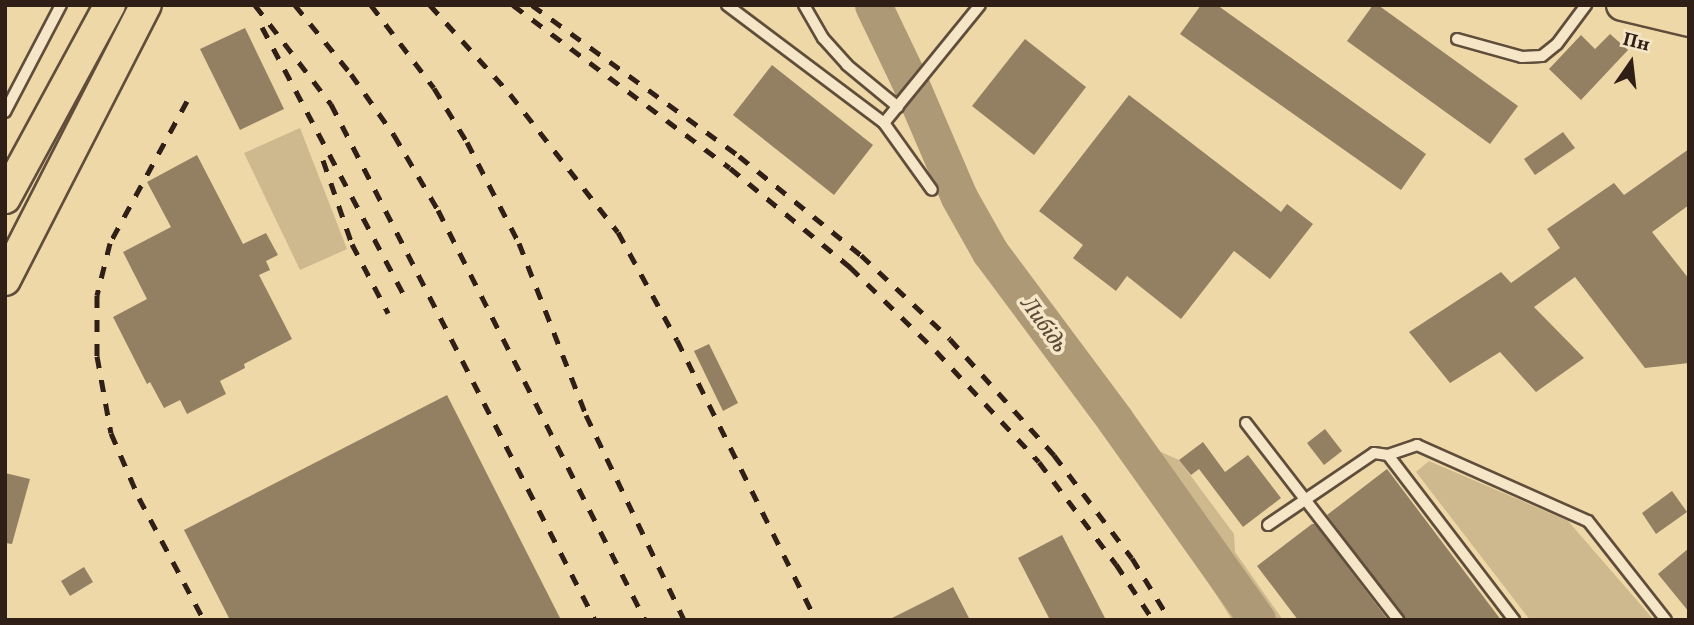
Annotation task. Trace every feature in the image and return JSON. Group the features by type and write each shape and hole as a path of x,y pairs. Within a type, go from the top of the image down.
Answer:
{"main road":[{"path":"5,198 110,5"},
{"path":"5,281 146,5"},
{"path":"1622,5 1689,21"}],"lane":[{"path":"5,112 61,5"},
{"path":"727,5 884,124 932,190"},
{"path":"804,5 823,38 847,65 898,107"},
{"path":"884,124 980,5"},
{"path":"1457,39 1522,57 1542,56 1557,44 1586,5"},
{"path":"1246,423 1398,620"},
{"path":"1268,525 1304,498 1374,453 1388,455 1417,445 1588,521 1666,620"},
{"path":"1388,455 1514,620"}],"shaded area":[{"path":"300,128 347,249 300,270 244,153"},
{"path":"1143,444 1179,460 1234,534 1235,552 1283,620 1232,620 1193,558 1184,533 1141,474 1131,453"},
{"path":"1429,461 1568,521 1654,620 1530,620 1416,472"}],"building":[{"path":"1201,5 1217,5 1426,154 1401,190 1180,34"},
{"path":"1373,5 1378,5 1518,106 1490,144 1347,41"},
{"path":"245,28 284,109 240,130 200,49"},
{"path":"1610,34 1628,50 1581,100 1549,69 1581,35 1595,49"},
{"path":"1025,39 1086,87 1034,155 972,106"},
{"path":"772,65 873,145 834,195 733,115"},
{"path":"1129,95 1281,212 1287,204 1313,224 1270,279 1234,251 1181,319 1127,276 1116,291 1073,258 1083,245 1039,211"},
{"path":"1563,132 1575,148 1535,175 1524,159"},
{"path":"1689,149 1689,205 1652,232 1689,279 1689,363 1645,368 1575,277 1534,307 1584,358 1536,392 1500,352 1450,383 1409,332 1501,272 1511,283 1560,248 1547,229 1614,183 1624,195"},
{"path":"197,155 243,244 266,233 278,255 266,261 270,270 259,275 292,339 244,364 245,368 220,381 226,394 187,414 180,400 164,408 150,382 147,384 113,317 147,299 123,252 171,227 147,182"},
{"path":"709,344 738,403 723,411 694,351"},
{"path":"447,395 561,620 230,620 184,530"},
{"path":"1325,429 1342,451 1324,465 1307,443"},
{"path":"1203,442 1225,472 1248,455 1281,498 1243,527 1199,469 1191,475 1179,460"},
{"path":"1387,469 1501,620 1405,620 1327,515"},
{"path":"5,473 30,479 12,544 5,543"},
{"path":"1672,491 1687,512 1656,534 1642,513"},
{"path":"1315,524 1388,620 1298,620 1257,566"},
{"path":"1062,535 1106,620 1050,620 1018,558"},
{"path":"1689,548 1689,612 1658,574"},
{"path":"84,567 93,582 70,596 61,581"},
{"path":"953,587 970,620 888,620 930,599"}],"waterway":[{"name":"Либідь","path":"873,5 908,78 959,197 990,252 1115,420 1257,620"}],"railway":[{"path":"255,5 331,104 595,620"},
{"path":"295,5 351,74 394,135 438,210 645,620"},
{"path":"371,5 434,88 467,142 519,243 586,415 684,620"},
{"path":"430,5 510,94 618,232 677,340 816,620"},
{"path":"513,5 730,168 850,267 936,351 1039,462 1116,564 1153,620"},
{"path":"532,5 739,156 861,255 950,339 1054,455 1132,558 1170,620"},
{"path":"262,27 406,299"},
{"path":"187,101 110,243 97,295 97,356 111,433 139,498 204,620"},
{"path":"323,160 352,244 388,313"}]}
